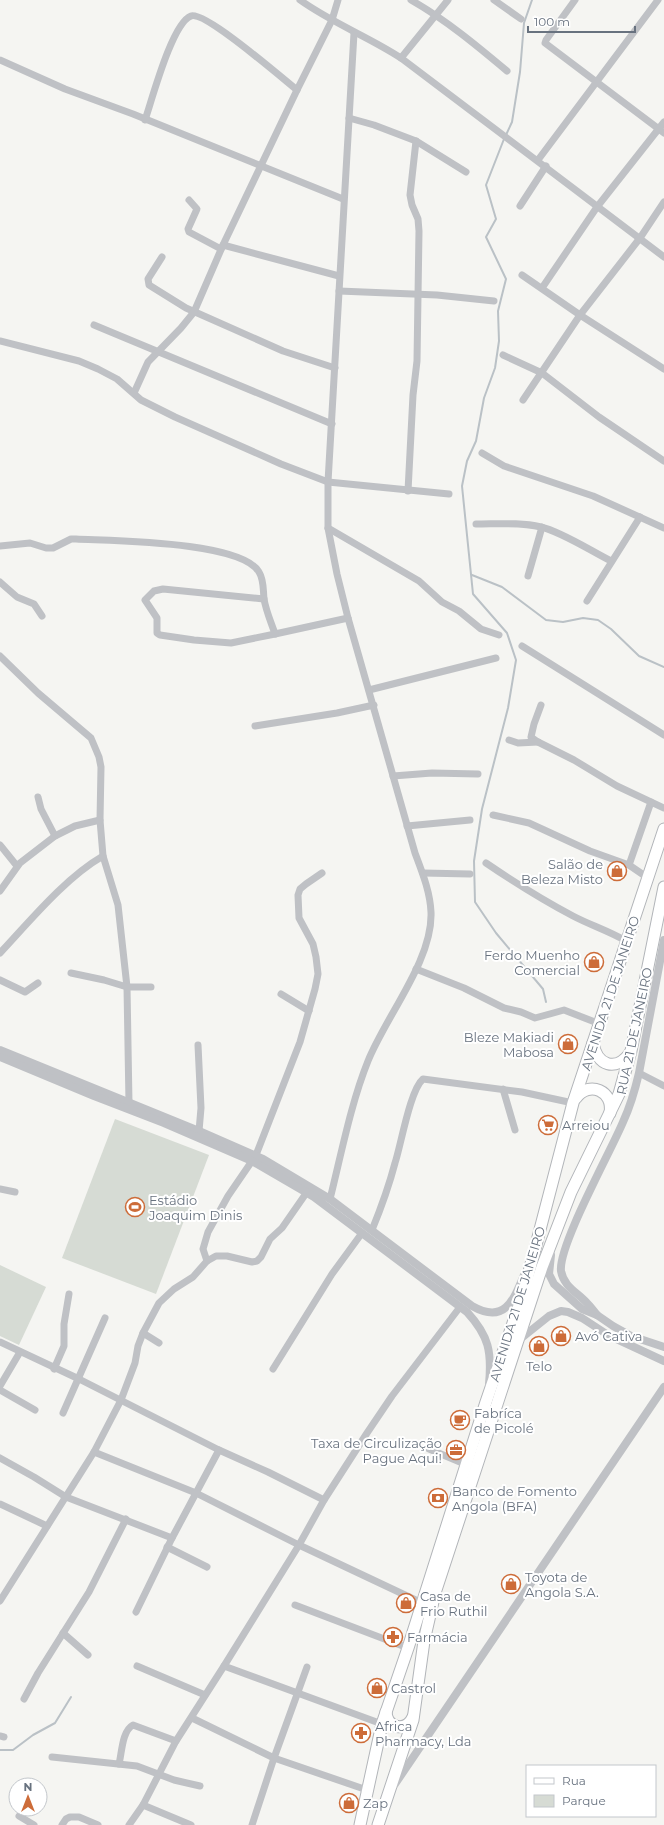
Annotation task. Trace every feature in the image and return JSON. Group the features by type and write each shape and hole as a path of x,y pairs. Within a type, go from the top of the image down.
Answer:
{"main road":[{"name":"AVENIDA 21 DE JANEIRO","path":"360,1825 382,1724 408,1648 486,1402 524,1291 574,1101 664,829"},
{"name":"AVENIDA 21 DE JANEIRO","path":"378,1825 408,1738 413,1717 424,1641 432,1606 542,1268 571,1192 619,1094 631,1052 664,887"},
{"path":"593,1044 594,1050 600,1060 611,1064 623,1062 631,1052"},
{"path":"574,1101 584,1091 596,1089 607,1096 610,1102 610,1113"},
{"path":"386,1712 388,1721 395,1726 404,1727 408,1725 413,1717"}],"street":[{"path":"300,0 354,33 379,44 401,58 505,138 546,166 597,207 664,257"},
{"path":"134,393 144,368 156,352 181,328 194,312 222,247 332,20 338,0"},
{"path":"411,0 436,15 472,41 507,70"},
{"path":"401,58 448,0"},
{"path":"494,0 521,19"},
{"path":"575,0 546,40 546,43 661,131"},
{"path":"538,160 658,0"},
{"path":"145,120 175,36 188,18 192,15 199,16 228,34 297,90"},
{"path":"330,1199 361,1080 379,1036 416,969 424,951 429,935 431,912 423,873 415,853 348,618 328,528 328,482 343,199 354,33"},
{"path":"0,60 65,89 343,199"},
{"path":"349,118 374,125 416,141 466,172"},
{"path":"542,288 597,207 661,131 664,122"},
{"path":"408,491 413,395 417,361 419,225 410,195 416,141"},
{"path":"520,206 546,166"},
{"path":"189,200 197,209 188,229 189,232 222,247 339,276"},
{"path":"523,400 580,315 640,238 664,202"},
{"path":"162,257 148,280 148,283 194,312 283,351 335,368"},
{"path":"522,275 580,315 664,369"},
{"path":"339,290 418,294 494,301"},
{"path":"94,325 332,424"},
{"path":"0,341 79,361 98,369 117,379 141,400 182,420 282,464 328,482 449,494"},
{"path":"503,355 542,373 599,417 664,462"},
{"path":"482,453 504,466 589,494 664,528"},
{"path":"587,601 640,517"},
{"path":"476,524 522,524 542,527 555,532 611,561"},
{"path":"528,576 542,527"},
{"path":"328,528 418,581 442,602 459,611 481,630 499,635"},
{"path":"0,546 30,543 46,548 53,548 71,539 167,543 191,546 239,558 253,565 259,571 263,580 264,599 275,634"},
{"path":"0,582 17,596 34,604 42,616"},
{"path":"264,599 163,589 154,591 146,600 157,618 157,633 160,635 194,640 231,643 348,618"},
{"path":"522,646 664,735"},
{"path":"0,656 38,693 91,738 99,757 100,820 103,856 118,905 127,987 129,1103"},
{"path":"369,690 496,658"},
{"path":"255,726 337,713 374,705"},
{"path":"542,705 531,731 531,737 574,760 617,786 664,808"},
{"path":"509,740 518,743 538,742"},
{"path":"393,776 432,773 478,774"},
{"path":"38,797 41,809 55,836"},
{"path":"629,865 651,802"},
{"path":"493,815 529,823 590,851 629,865 648,878"},
{"path":"0,890 17,866 55,836 75,826 100,820"},
{"path":"408,826 470,820"},
{"path":"0,845 17,866"},
{"path":"0,953 74,877 103,856"},
{"path":"486,863 574,917 609,931 626,941"},
{"path":"207,1261 203,1248 208,1232 228,1196 254,1158 288,1073 309,1011 318,974 313,944 299,918 298,895 300,889 322,873"},
{"path":"423,873 470,874"},
{"name":"RUA 21 DE JANEIRO","path":"597,1315 587,1302 569,1287 562,1271 562,1255 580,1213 624,1121 639,1073 664,940"},
{"path":"416,969 464,988 504,1008 535,1018 564,1010 600,1024"},
{"path":"71,973 104,980 127,987 151,986"},
{"path":"0,980 25,992 38,982"},
{"path":"280,994 309,1011"},
{"path":"198,1045 201,1108 199,1131"},
{"path":"0,1050 199,1131 254,1158 330,1199 472,1306 488,1313 496,1313 503,1310 511,1302 534,1249"},
{"path":"0,1056 94,1096 254,1158 307,1192 460,1306 478,1324 489,1347 491,1367 486,1402"},
{"path":"639,1073 664,1086"},
{"path":"372,1230 382,1208 406,1123 421,1081 425,1079 503,1089 574,1101"},
{"path":"503,1089 515,1130"},
{"path":"0,1189 15,1192"},
{"path":"0,1601 94,1452 120,1400 135,1363 143,1333 159,1304 174,1289 193,1277 207,1261 220,1256 257,1261 261,1257 270,1239 282,1228 307,1192"},
{"path":"557,1226 549,1263 549,1274 554,1284 562,1293 582,1309 597,1315 631,1336 664,1347"},
{"path":"274,1369 332,1274 362,1233"},
{"path":"54,1369 64,1346 64,1324 69,1294"},
{"path":"129,1825 143,1805 158,1773 176,1741 192,1718 300,1545 324,1500 392,1396 460,1306"},
{"path":"519,1340 549,1316 561,1311 568,1312 582,1318 608,1335 664,1360"},
{"path":"63,1413 106,1318"},
{"path":"143,1333 159,1343"},
{"path":"0,1342 54,1369 79,1379 219,1450 268,1472 324,1500"},
{"path":"0,1386 20,1352"},
{"path":"390,1791 664,1387"},
{"path":"0,1390 35,1410"},
{"path":"429,1449 467,1465"},
{"path":"136,1612 167,1547 219,1450"},
{"path":"94,1452 196,1492 300,1545 422,1603"},
{"path":"0,1458 34,1476 66,1497 172,1538"},
{"path":"0,1504 47,1526"},
{"path":"24,1700 38,1673 89,1592 126,1519"},
{"path":"167,1547 207,1567"},
{"path":"295,1605 408,1648"},
{"path":"63,1633 88,1655"},
{"path":"137,1666 205,1695"},
{"path":"224,1666 382,1724"},
{"path":"252,1825 274,1758 307,1667"},
{"path":"192,1718 274,1758 367,1790"},
{"path":"119,1764 126,1733 130,1727 134,1725 176,1741"},
{"path":"52,1757 137,1766 200,1786"},
{"path":"143,1805 189,1825"},
{"path":"21,1817 34,1825"},
{"path":"62,1825 66,1819 74,1817 98,1825"}],"green space":[{"name":"Estádio Joaquim Dinis","path":"115,1119 209,1155 156,1294 62,1258"},
{"path":"0,1265 46,1287 19,1345 0,1336"}],"waterway":[{"path":"506,135 512,122 520,72 524,23 532,0"},
{"path":"504,139 486,185 496,219 486,237 506,279 498,311 499,341 495,368 484,398 476,441 467,461 462,486 473,594 507,633 516,660 508,708 482,809 474,861 475,902 496,933 543,989 546,1002"},
{"path":"472,575 502,587 546,620 563,622 583,618 598,620 611,629 639,656 664,667"},
{"path":"0,1750 13,1750 33,1735 55,1723 71,1697"}],"place":[{"name":"Salão de Beleza Misto","path":"617,871"},
{"name":"Ferdo Muenho Comercial","path":"594,962"},
{"name":"Bleze Makiadi Mabosa","path":"568,1044"},
{"name":"Arreiou","path":"548,1125"},
{"name":"Estádio Joaquim Dinis","path":"135,1207"},
{"name":"Avó Cativa","path":"561,1336"},
{"name":"Telo","path":"539,1346"},
{"name":"Fabríca de Picolé","path":"460,1420"},
{"name":"Taxa de Circulização Pague Aqui!","path":"456,1450"},
{"name":"Banco de Fomento Angola (BFA)","path":"438,1498"},
{"name":"Toyota de Angola S.A.","path":"511,1584"},
{"name":"Casa de Frio Ruthil","path":"406,1603"},
{"name":"Farmácia","path":"393,1637"},
{"name":"Castrol","path":"377,1688"},
{"name":"Africa Pharmacy, Lda","path":"361,1733"},
{"name":"Zap","path":"349,1803"}]}
